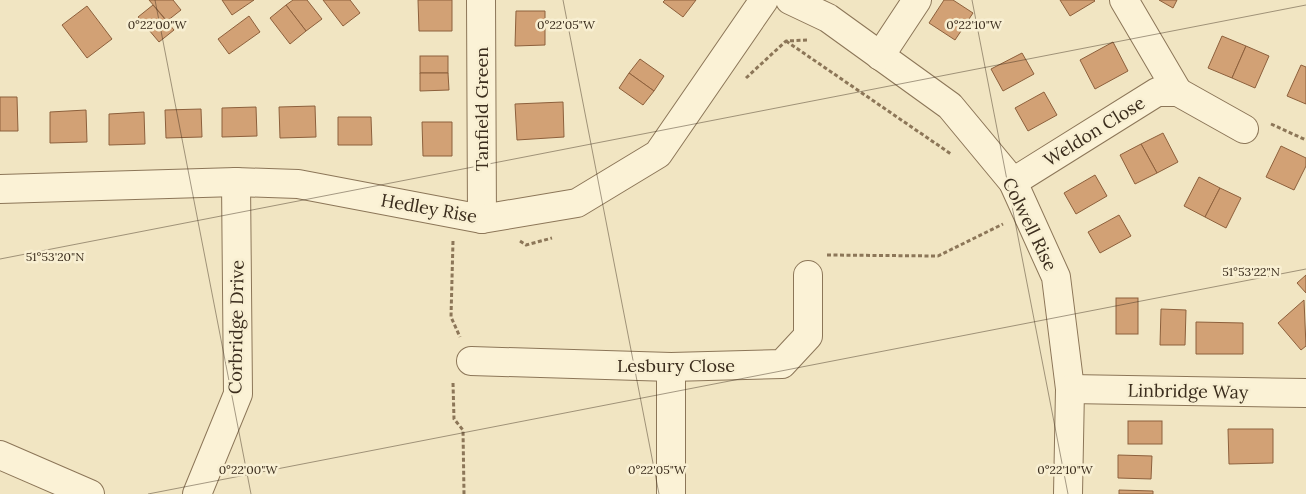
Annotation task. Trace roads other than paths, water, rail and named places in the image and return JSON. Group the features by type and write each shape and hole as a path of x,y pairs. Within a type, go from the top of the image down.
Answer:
{"street":[{"name":"Tanfield Green","path":"481,0 482,219"},
{"name":"Hedley Rise","path":"0,189 236,182 298,184 482,219 577,203 658,154 764,0"},
{"name":"Colwell Rise","path":"790,0 828,18 950,106 1013,182 1056,278 1070,389 1068,494"},
{"path":"880,56 917,0"},
{"path":"1124,0 1178,92 1244,129"},
{"name":"Weldon Close","path":"1013,182 1158,92 1178,92"},
{"name":"Corbridge Drive","path":"197,494 238,394 236,182"},
{"name":"Lesbury Close","path":"471,361 671,367 782,364 808,336 808,275"},
{"path":"671,367 671,494"},
{"name":"Linbridge Way","path":"1070,389 1306,393"},
{"path":"0,455 90,494"}]}
